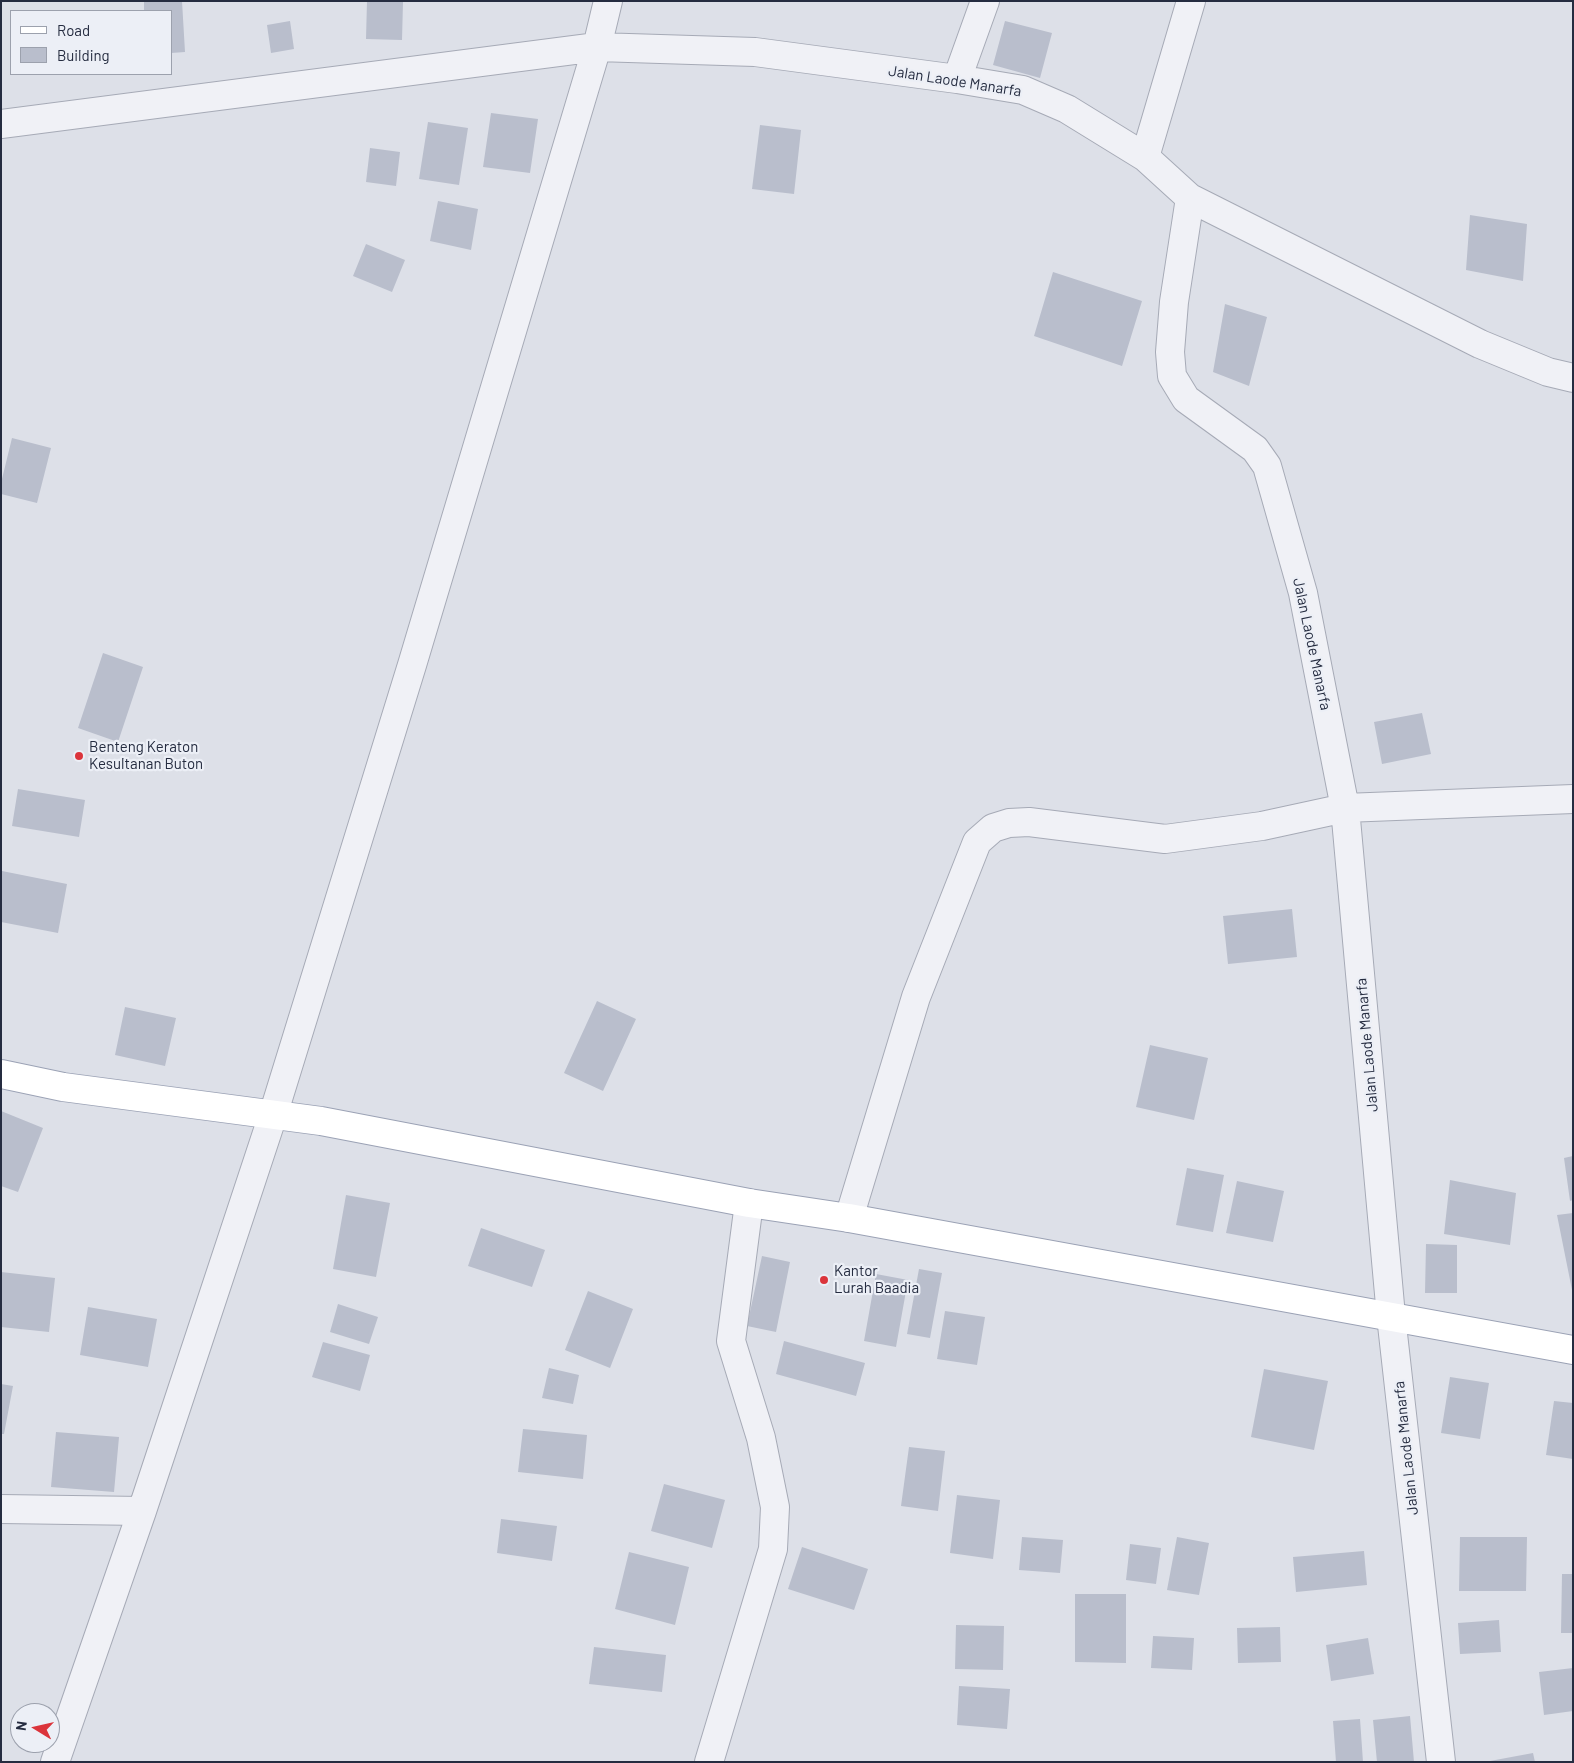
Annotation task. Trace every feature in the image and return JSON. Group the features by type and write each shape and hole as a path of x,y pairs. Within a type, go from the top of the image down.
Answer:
{"main road":[{"path":"1,1074 63,1087 321,1121 749,1203 849,1218 1573,1350"}],"street":[{"path":"55,1762 142,1511 273,1115 412,665 597,47 608,1"},
{"path":"957,79 985,1"},
{"path":"1145,157 1191,1"},
{"name":"Jalan Laode Manarfa","path":"1,124 597,47 755,52 957,79 1023,90 1067,109 1145,157 1190,198 1174,302 1170,352 1172,376 1186,399 1256,449 1267,466 1303,593 1345,808 1391,1316 1440,1762"},
{"path":"1190,198 1480,344 1548,372 1573,378"},
{"path":"849,1218 916,997 977,842 993,828 1008,823 1030,822 1165,839 1262,826 1345,808 1573,798"},
{"path":"709,1762 772,1548 775,1507 761,1438 731,1341 749,1203"},
{"path":"1,1509 142,1511"}],"building":[{"path":"144,1 182,1 185,52 172,53 172,10 144,10"},
{"path":"367,1 403,2 402,40 366,39"},
{"path":"290,21 294,49 271,53 267,25"},
{"path":"1005,21 1052,33 1040,78 993,65"},
{"path":"491,113 538,119 530,173 483,167"},
{"path":"428,122 468,128 459,185 419,179"},
{"path":"760,125 801,130 794,194 752,189"},
{"path":"370,148 400,152 396,186 366,182"},
{"path":"438,201 478,209 471,250 430,241"},
{"path":"1470,215 1527,224 1523,281 1466,270"},
{"path":"366,244 405,260 392,292 353,276"},
{"path":"1053,272 1142,301 1122,366 1034,336"},
{"path":"1225,304 1267,317 1249,386 1213,372"},
{"path":"12,438 51,448 37,503 1,494 1,483"},
{"path":"103,653 143,667 118,742 78,728"},
{"path":"1422,713 1431,754 1382,764 1374,722"},
{"path":"18,789 85,800 79,837 12,826"},
{"path":"2,871 67,884 58,933 1,922"},
{"path":"1292,909 1297,957 1228,964 1223,916"},
{"path":"597,1001 636,1019 603,1091 564,1073"},
{"path":"125,1007 176,1018 165,1066 115,1055"},
{"path":"1150,1045 1208,1058 1194,1120 1136,1107"},
{"path":"1,1111 43,1128 18,1192 1,1186"},
{"path":"1573,1156 1573,1200 1570,1201 1564,1158"},
{"path":"1187,1168 1224,1175 1213,1232 1176,1225"},
{"path":"1450,1180 1516,1193 1510,1245 1444,1234"},
{"path":"1237,1181 1284,1191 1273,1242 1226,1233"},
{"path":"346,1195 390,1203 376,1277 333,1269"},
{"path":"1573,1213 1573,1290 1572,1290 1557,1215"},
{"path":"481,1228 545,1250 532,1287 468,1266"},
{"path":"1426,1244 1457,1245 1457,1293 1425,1293"},
{"path":"762,1256 790,1262 776,1332 747,1326"},
{"path":"919,1269 942,1273 930,1338 907,1334"},
{"path":"1,1272 55,1278 49,1332 1,1327"},
{"path":"876,1274 908,1280 896,1347 864,1341"},
{"path":"588,1291 633,1309 610,1368 565,1350"},
{"path":"338,1304 378,1317 369,1344 330,1332"},
{"path":"88,1307 157,1319 148,1367 80,1355"},
{"path":"945,1311 985,1317 977,1365 937,1359"},
{"path":"784,1341 865,1363 856,1396 776,1374"},
{"path":"323,1342 370,1355 360,1391 312,1377"},
{"path":"549,1368 579,1375 573,1404 542,1398"},
{"path":"1264,1369 1328,1381 1314,1450 1251,1437"},
{"path":"1450,1377 1489,1383 1480,1439 1441,1433"},
{"path":"1,1384 13,1386 4,1434 1,1434"},
{"path":"1554,1401 1573,1403 1573,1459 1546,1455"},
{"path":"523,1429 587,1435 583,1479 518,1472"},
{"path":"56,1432 119,1437 114,1492 51,1487"},
{"path":"909,1447 945,1451 938,1511 901,1506"},
{"path":"664,1484 725,1500 712,1548 651,1531"},
{"path":"957,1495 1000,1500 993,1559 950,1553"},
{"path":"501,1519 557,1526 552,1561 497,1553"},
{"path":"1022,1537 1063,1540 1060,1573 1019,1570"},
{"path":"1177,1537 1209,1543 1199,1595 1167,1590"},
{"path":"1460,1537 1527,1537 1526,1591 1459,1591"},
{"path":"1130,1544 1161,1548 1156,1584 1126,1580"},
{"path":"802,1547 868,1569 854,1610 788,1589"},
{"path":"1364,1551 1367,1585 1296,1592 1293,1557"},
{"path":"629,1552 689,1567 675,1625 615,1609"},
{"path":"1562,1574 1573,1574 1573,1633 1561,1633"},
{"path":"1075,1594 1126,1594 1126,1663 1075,1662"},
{"path":"1499,1620 1501,1652 1460,1654 1458,1623"},
{"path":"956,1625 1004,1626 1003,1670 955,1669"},
{"path":"1280,1627 1281,1662 1238,1663 1237,1628"},
{"path":"1153,1636 1194,1638 1192,1670 1151,1668"},
{"path":"1368,1638 1374,1674 1331,1681 1326,1645"},
{"path":"594,1647 666,1655 662,1692 589,1684"},
{"path":"1573,1668 1573,1711 1544,1715 1539,1672"},
{"path":"959,1686 1010,1689 1007,1729 957,1725"},
{"path":"1410,1716 1414,1762 1377,1762 1373,1720"},
{"path":"1360,1719 1363,1762 1336,1762 1333,1721"},
{"path":"1533,1753 1535,1762 1490,1762 1490,1761"}],"place":[{"name":"Benteng Keraton Kesultanan Buton","path":"79,756"},
{"name":"Kantor Lurah Baadia","path":"824,1280"}]}
